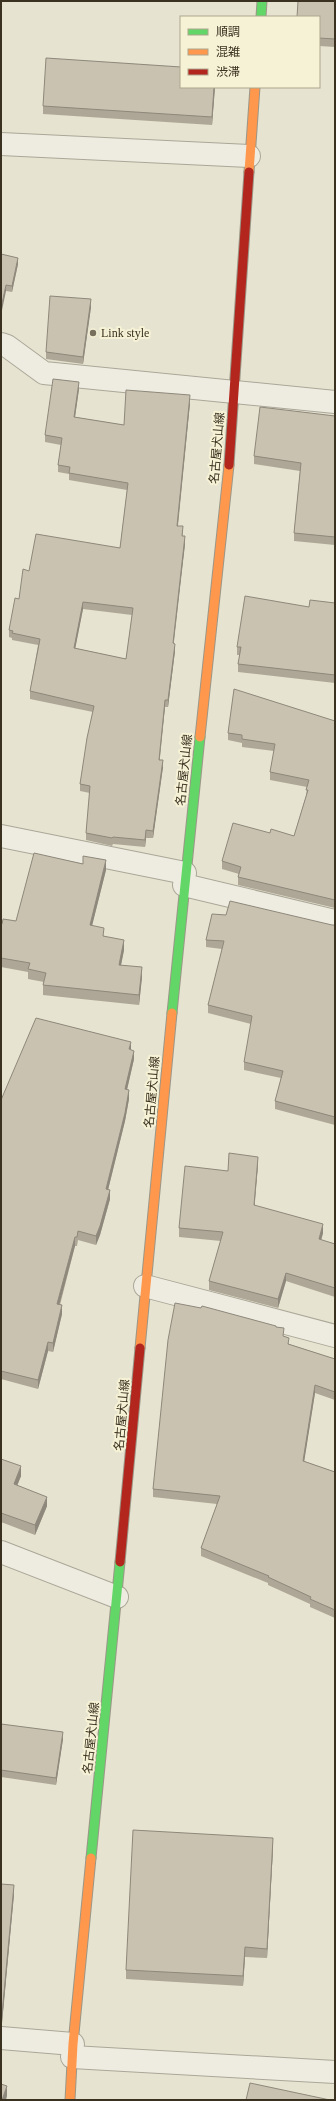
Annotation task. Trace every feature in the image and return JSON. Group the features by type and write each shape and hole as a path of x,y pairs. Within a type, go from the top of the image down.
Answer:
{"main road":[{"path":"261,16 262,1"},
{"name":"名古屋犬山線","path":"70,2100 73,2051 184,879 219,562 235,393 249,156 255,88"}],"street":[{"path":"1,144 249,156"},
{"path":"1,344 7,346 44,373 335,402"},
{"path":"1,836 184,879 335,921"},
{"path":"145,1286 335,1336"},
{"path":"1,1552 117,1597"},
{"path":"1,2038 73,2051 335,2072"}],"building":[{"path":"298,1 335,1 335,39 320,38 320,16 297,16"},
{"path":"46,58 180,67 180,88 214,88 212,117 43,106"},
{"path":"1,254 18,258 12,286 6,285 1,308"},
{"path":"50,296 91,299 83,357 46,352"},
{"path":"53,379 79,382 74,417 124,425 126,390 190,395 177,526 183,526 182,536 185,536 173,643 175,644 168,700 165,700 159,760 163,760 153,831 146,830 145,840 112,838 86,833 90,786 80,784 87,738 94,706 30,691 40,639 12,633 13,631 9,630 15,598 19,599 23,569 29,571 36,534 120,548 128,483 69,473 70,467 58,465 62,438 45,435","holes":["83,602 133,608 126,659 74,648"]},
{"path":"260,407 335,416 335,537 294,533 301,463 254,456"},
{"path":"245,596 309,607 310,600 335,603 335,675 238,664 241,647 237,647"},
{"path":"234,689 335,721 335,900 238,877 241,867 222,861 233,823 270,833 271,829 294,836 308,790 306,790 309,780 270,772 275,744 242,739 242,735 228,733"},
{"path":"34,853 83,864 83,856 106,860 90,925 104,928 103,936 124,940 119,965 142,967 139,995 43,985 46,973 28,969 30,963 1,958 1,924 3,919 16,921"},
{"path":"230,901 335,925 335,1117 275,1101 283,1071 244,1062 252,1016 208,1005 224,941 206,940 212,914 226,915"},
{"path":"36,1018 131,1042 129,1049 134,1051 125,1089 129,1090 125,1113 106,1189 110,1190 100,1226 96,1236 78,1231 77,1237 75,1237 57,1304 62,1305 53,1343 48,1342 38,1380 1,1371 1,1100"},
{"path":"229,1153 258,1157 254,1205 323,1224 319,1239 335,1244 335,1288 286,1273 278,1299 209,1281 223,1232 179,1228 185,1166 228,1171"},
{"path":"175,1303 201,1308 202,1306 284,1328 283,1336 289,1338 288,1344 335,1359 335,1392 315,1385 303,1461 335,1472 335,1610 310,1599 311,1597 268,1577 269,1576 201,1548 220,1496 153,1489 168,1340"},
{"path":"1,1459 21,1466 14,1484 47,1497 35,1525 1,1513"},
{"path":"1,1724 63,1732 56,1778 1,1770"},
{"path":"133,1830 273,1838 267,1949 245,1947 243,1976 126,1970"},
{"path":"1,1884 14,1885 2,2014 1,2014"},
{"path":"250,2083 330,2100 246,2100"},
{"path":"1,2084 7,2086 2,2100 1,2100"}],"traffic: fast":[{"path":"261,16 262,1"},
{"path":"172,1013 200,737"},
{"path":"91,1858 120,1562"}],"traffic: slow":[{"path":"249,172 255,88"},
{"path":"200,737 229,465"},
{"path":"140,1348 172,1013"},
{"path":"70,2100 73,2044 91,1858"}],"traffic: jam":[{"path":"229,465 249,172"},
{"path":"120,1562 140,1348"}],"place":[{"name":"Link style","path":"93,333"}]}
